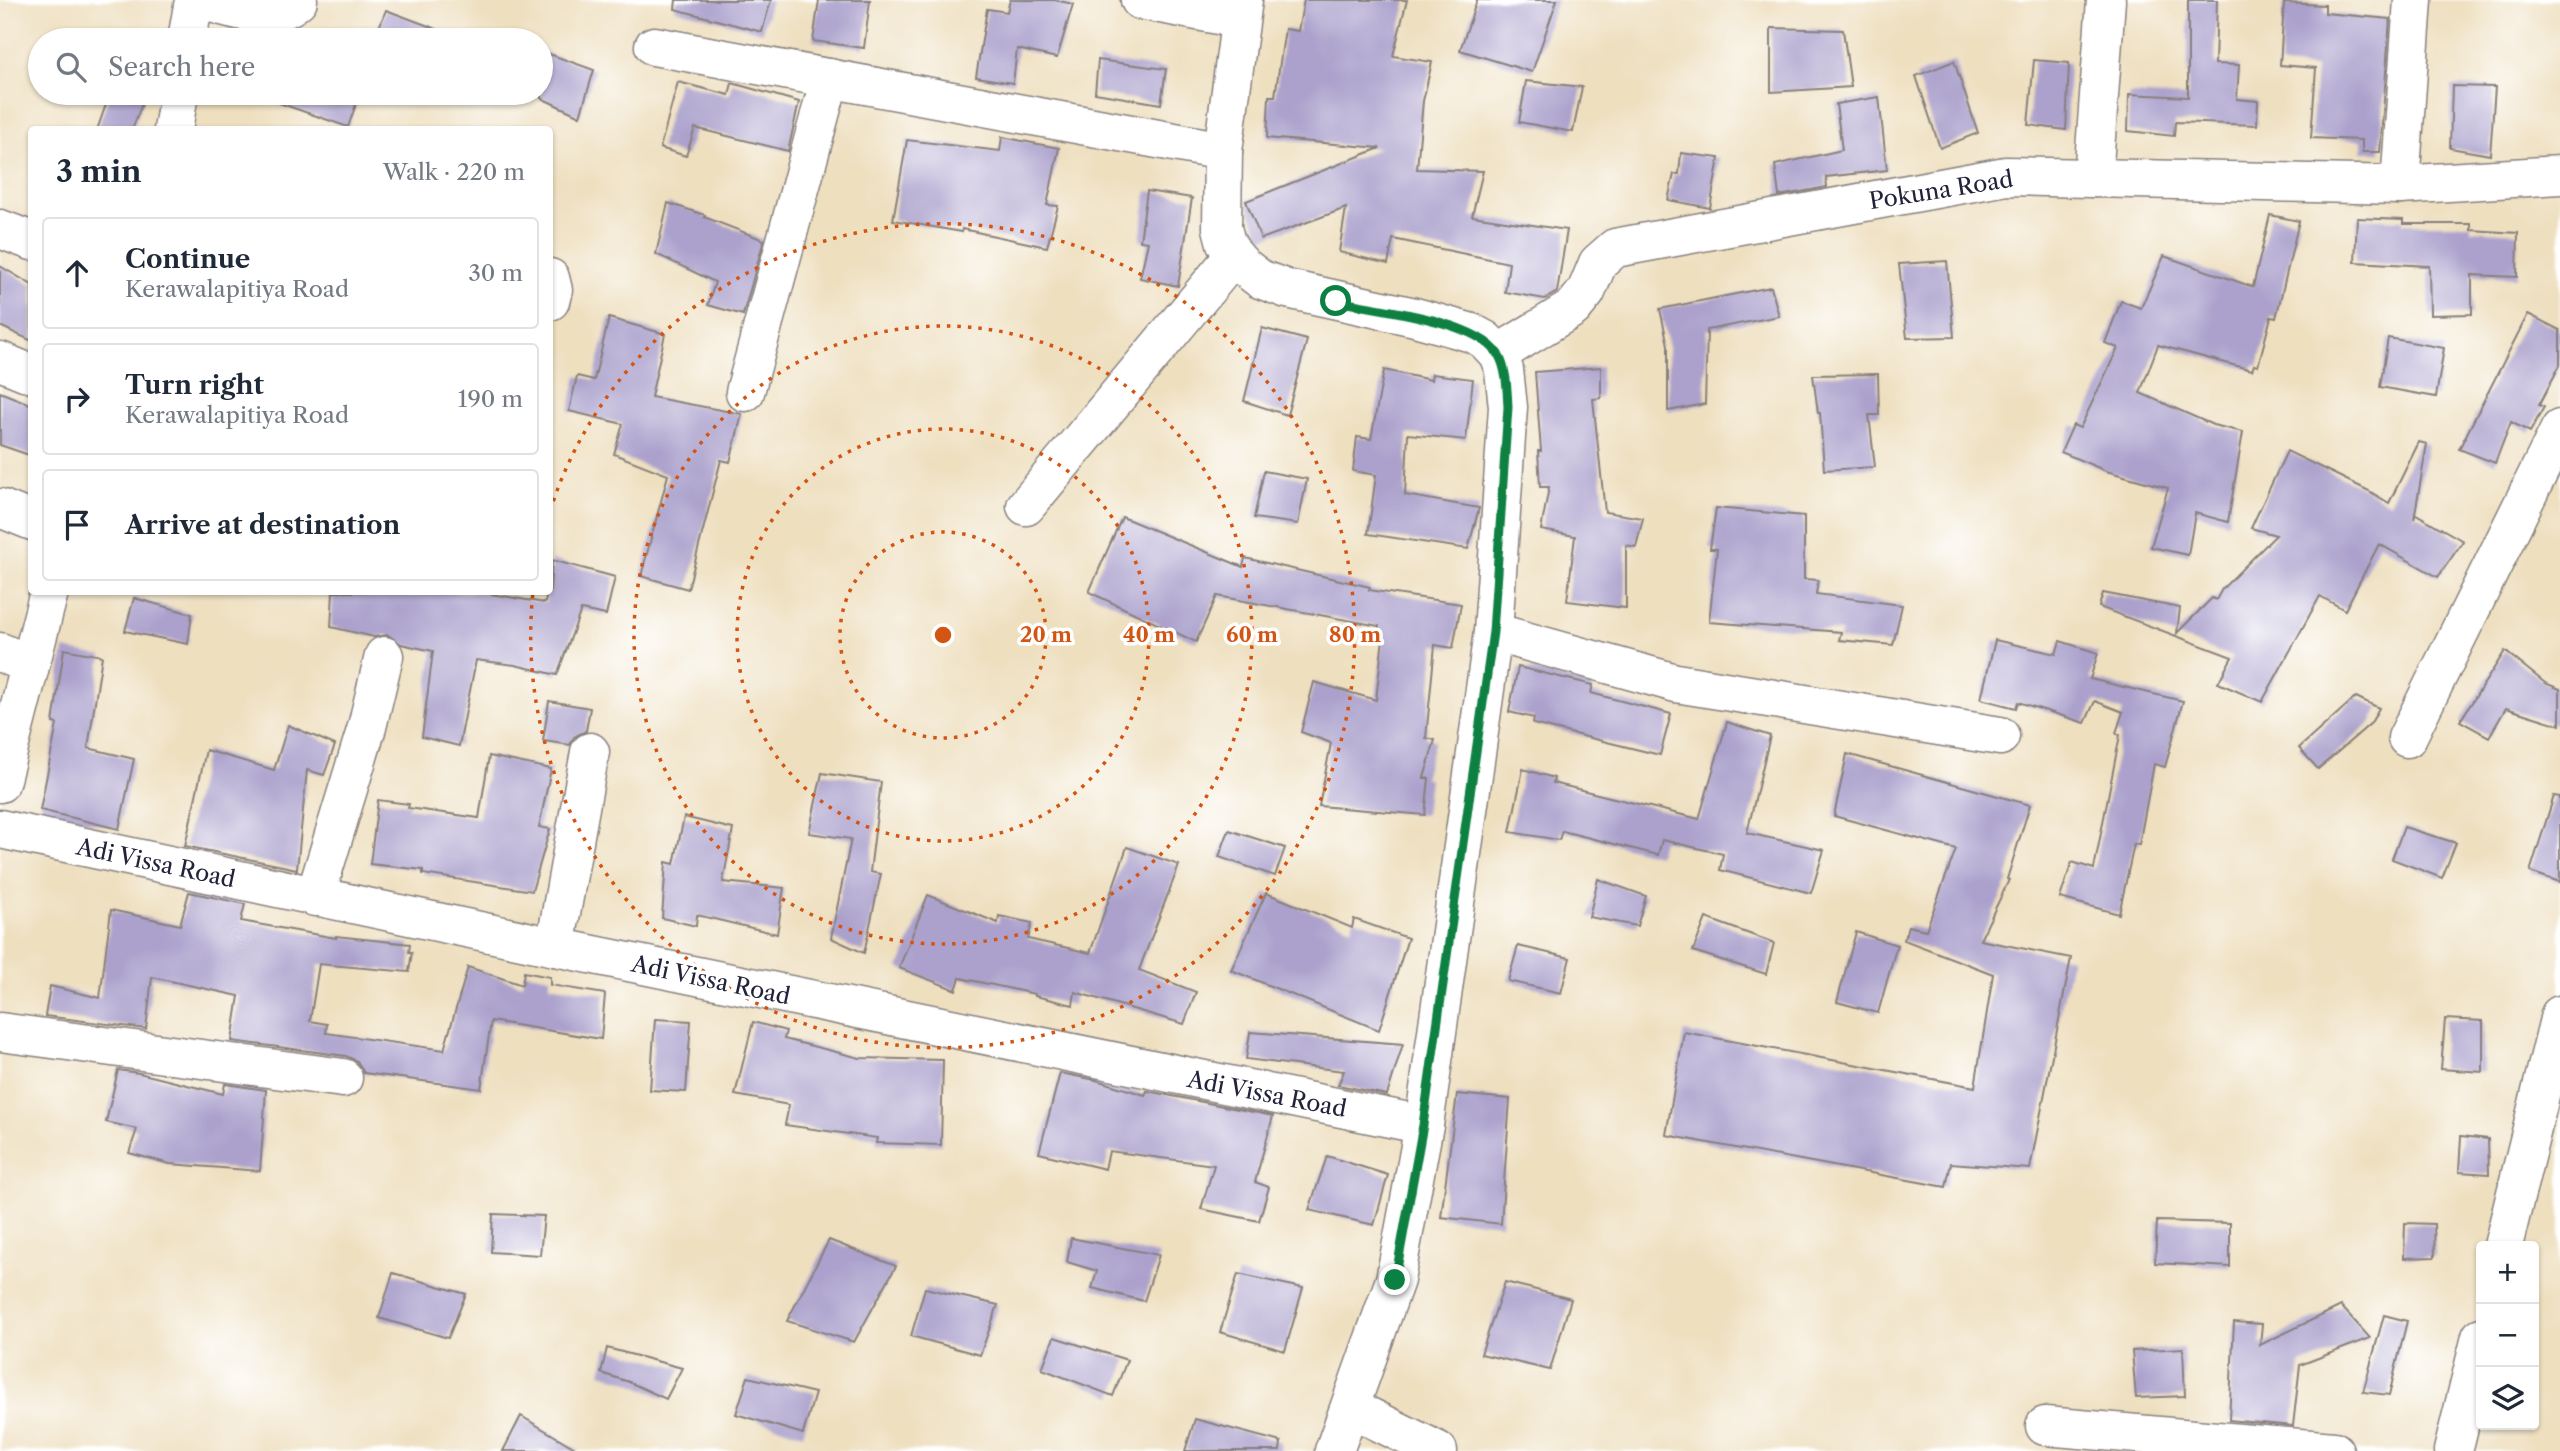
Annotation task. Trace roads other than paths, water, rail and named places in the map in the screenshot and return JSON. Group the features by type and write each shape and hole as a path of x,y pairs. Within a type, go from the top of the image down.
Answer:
{"street":[{"path":"189,28 194,0"},
{"path":"201,0 242,11 272,14 298,0"},
{"path":"1140,0 1242,10 1223,151 1222,228 1226,243 1243,267 1260,279 1324,298 1457,327 1485,340 1498,354 1504,370 1508,418 1493,632 1423,1125 1395,1280 1334,1451"},
{"path":"2093,178 2106,0"},
{"path":"2400,185 2413,0"},
{"path":"654,46 1223,151"},
{"path":"745,392 830,78"},
{"name":"Pokuna Road","path":"1498,354 1573,308 1586,292 1598,263 1615,248 2006,176 2400,185 2560,175"},
{"path":"0,229 28,240"},
{"path":"1026,506 1234,256"},
{"path":"0,362 28,372"},
{"path":"2407,738 2560,429"},
{"path":"0,508 28,519"},
{"path":"0,783 15,658 47,595"},
{"path":"1493,632 1676,683 2000,736"},
{"path":"315,897 367,727 384,656"},
{"path":"555,947 590,752"},
{"name":"Adi Vissa Road","path":"0,829 555,947 1423,1125"},
{"path":"2504,1241 2560,1015"},
{"path":"0,1032 343,1078"},
{"path":"2454,1451 2476,1358"},
{"path":"1350,1408 1437,1451"},
{"path":"2045,1426 2334,1451"}]}
